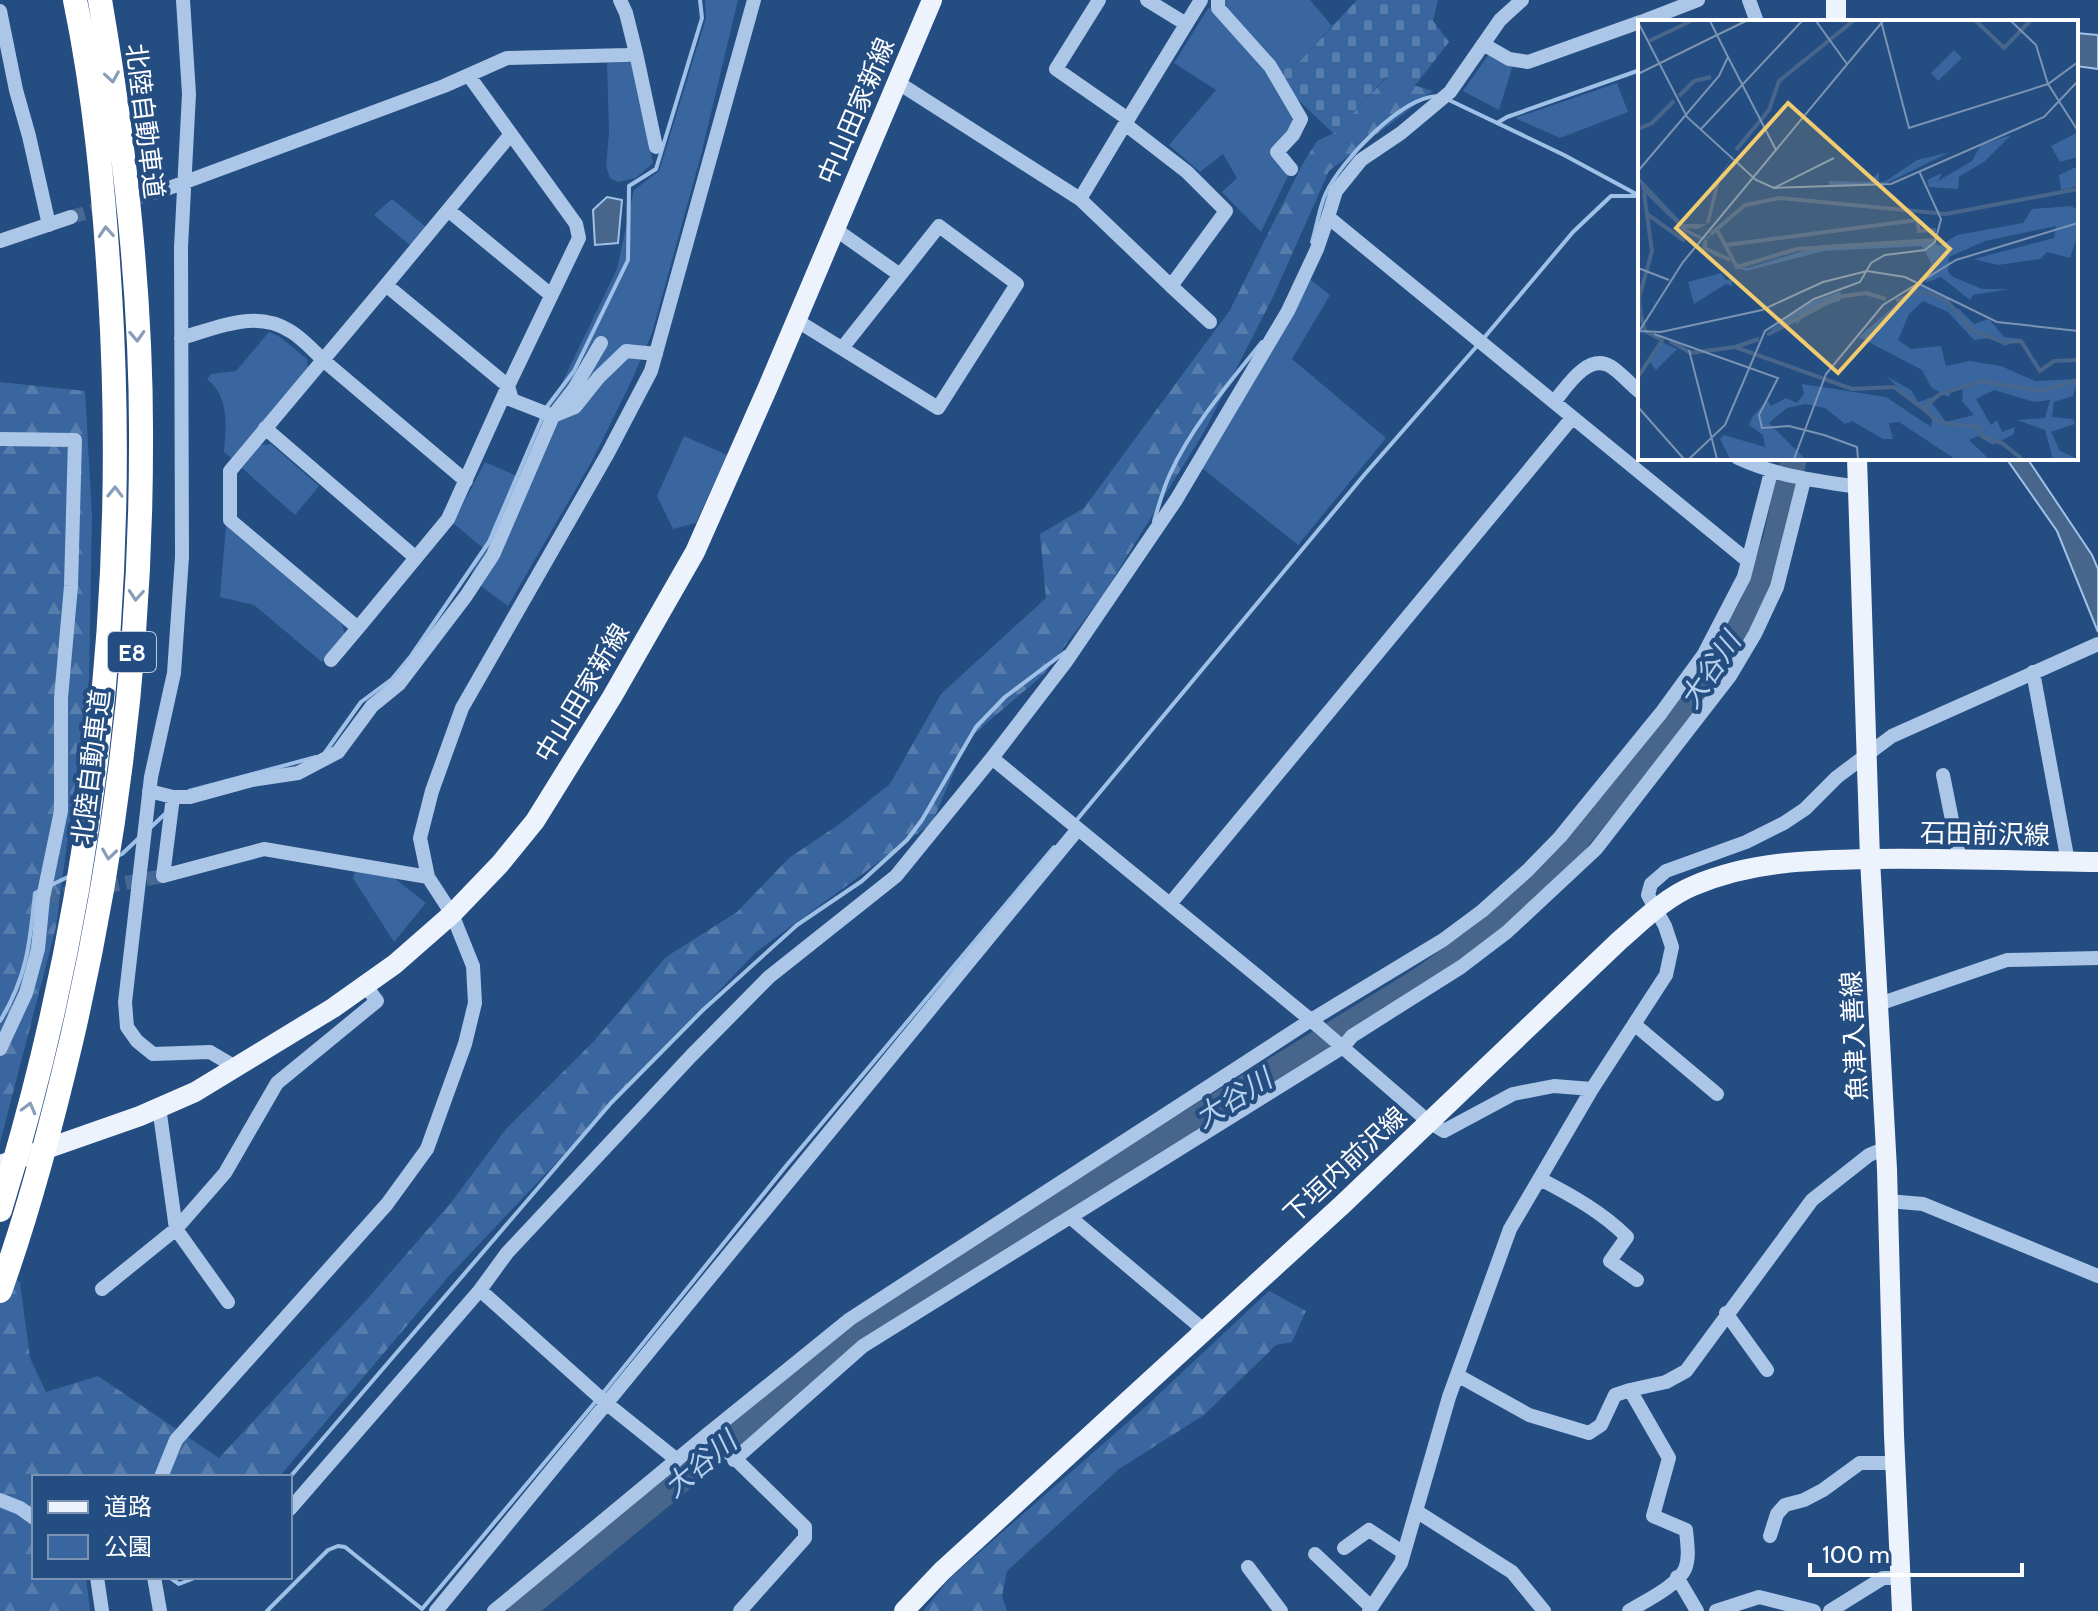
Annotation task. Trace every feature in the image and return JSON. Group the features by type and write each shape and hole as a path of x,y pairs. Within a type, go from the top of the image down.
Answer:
{"highway":[{"name":"北陸自動車道","path":"0,1210 38,1074 81,877 97,757 114,566 116,442 105,223 94,120 75,0"},
{"name":"北陸自動車道","path":"0,1291 37,1175 85,981 105,878 120,775 131,663 139,551 141,442 137,327 129,214 100,0"}],"main road":[{"name":"中山田家新線","path":"0,1165 159,1107 195,1092 237,1068 395,964 452,914 500,864 535,821 612,697 695,552 932,0"},
{"name":"魚津入善線","path":"1857,460 1870,859 1886,1148 1902,1611"},
{"name":"石田前沢線","path":"1870,859 2098,862"},
{"name":"下垣内前沢線","path":"904,1611 942,1571 1205,1331 1620,940 1656,910 1691,886 1738,871 1774,863 1870,859"}],"street":[{"path":"183,0 189,94 183,184 182,557 174,673 149,791 125,1002 127,1027 137,1041 153,1054 210,1052 237,1068"},
{"path":"620,0 636,53 656,147"},
{"path":"162,1475 176,1440 387,1204 427,1149 465,1044 475,1003 473,966 452,914 428,877 420,838 432,791 462,708 608,453 651,371 754,0"},
{"path":"1099,0 1056,69 1187,172 1226,211 1171,286"},
{"path":"1147,0 1186,24"},
{"path":"1080,199 1201,0"},
{"path":"1218,0 1218,8 1270,66 1301,119 1293,135 1277,152 1291,169"},
{"path":"292,1507 480,1290 507,1253 691,1056 769,977 896,876 1065,663 1176,500 1288,311 1317,249 1336,191 1361,160 1401,133 1450,92 1500,20 1522,0"},
{"path":"1646,20 1698,0"},
{"path":"1749,0 1756,20"},
{"path":"0,11 49,225"},
{"path":"1483,44 1509,59 1528,62 1638,23"},
{"path":"161,191 469,76 507,58 636,53"},
{"path":"331,660 448,519 579,238 576,224 469,76"},
{"path":"897,82 1080,199 1210,322"},
{"path":"358,628 230,520 230,471 511,134"},
{"path":"448,210 551,295"},
{"path":"0,241 71,217"},
{"path":"1328,217 1748,561"},
{"path":"796,320 938,408 1017,284 939,226 843,347"},
{"path":"835,229 900,275"},
{"path":"386,285 508,386 512,400 553,416 575,407 599,377 626,351 656,354"},
{"path":"181,338 246,320 268,322 290,331 466,481"},
{"path":"149,791 173,797 190,797 252,780 298,773 338,752 372,706 399,684 493,555 553,416 574,389 601,343"},
{"path":"1554,402 1586,366 1600,363 1609,365 1638,390"},
{"path":"1170,904 1572,418"},
{"path":"265,428 416,558"},
{"path":"0,439 75,440 71,586 61,698 61,811 43,898 38,949 26,993 0,1049"},
{"path":"1743,460 1771,472 1804,480 1858,487"},
{"path":"494,1611 850,1319 1315,1023 1453,933 1494,901 1560,837 1661,713 1704,654 1734,598 1748,561 1771,472"},
{"path":"734,1460 863,1346 1071,1218 1461,967 1507,932 1596,849 1730,676 1755,634 1777,587 1804,480"},
{"path":"1315,1554 1370,1609 1401,1563 1457,1375 1510,1229 1592,1089 1666,975 1672,947 1648,895 1651,884 1666,871 1746,842 1784,823 1805,809 1837,777 1892,736 2094,646"},
{"path":"2033,672 2068,862"},
{"path":"992,758 1315,1023 1429,1122 1444,1131 1513,1094 1554,1086 1592,1089"},
{"path":"1943,775 1960,860"},
{"path":"173,797 163,876 264,849 428,877"},
{"path":"436,1611 1078,829"},
{"path":"1879,1004 2007,960 2098,958"},
{"path":"102,1289 176,1229 225,1173 277,1083 377,1001 365,985"},
{"path":"1634,1024 1717,1094"},
{"path":"159,1107 176,1229 228,1302"},
{"path":"1457,1375 1529,1415 1589,1433 1601,1425 1615,1395 1666,1382 1686,1371 1812,1200 1869,1155 1886,1148"},
{"path":"1540,1179 1573,1196 1627,1237 1610,1261 1637,1280"},
{"path":"1888,1201 1923,1204 2098,1276"},
{"path":"1071,1218 1205,1331"},
{"path":"480,1290 606,1403 677,1460"},
{"path":"1726,1313 1767,1370"},
{"path":"1629,1611 1661,1592 1684,1571 1688,1557 1686,1530 1653,1516 1669,1458 1630,1390"},
{"path":"709,1433 805,1527 805,1538 740,1611"},
{"path":"1770,1536 1777,1514 1785,1505 1823,1490 1860,1463 1895,1463"},
{"path":"0,1500 32,1517"},
{"path":"1416,1511 1512,1572 1544,1611"},
{"path":"1344,1548 1369,1530 1404,1553"},
{"path":"1248,1567 1281,1611"},
{"path":"1677,1577 1697,1611"},
{"path":"1830,1611 1883,1578 1900,1578"},
{"path":"97,1579 102,1611"},
{"path":"154,1579 160,1611"},
{"path":"1716,1611 1759,1597 1814,1611"}],"green space":[{"path":"705,0 738,0 701,155 652,333 592,461 508,606 470,578 483,548 453,523 485,462 517,476 617,269 634,190 659,171 706,18"},
{"path":"1224,0 1310,0 1332,26 1300,61 1273,64 1226,8"},
{"path":"1357,0 1438,0 1433,21 1449,42 1414,87 1386,77 1334,134 1292,94 1273,64 1300,61"},
{"path":"1209,7 1262,66 1295,121 1270,154 1288,176 1261,232 1222,192 1237,178 1223,154 1200,172 1169,145 1216,90 1174,63"},
{"path":"1489,54 1512,68 1499,110 1463,91"},
{"path":"633,62 653,163 636,178 618,182 610,178 606,166 609,133 607,63"},
{"path":"1387,77 1433,91 1329,171 1273,297 1204,432 1103,595 1043,675 968,739 932,823 755,953 448,1277 281,1475 32,1475 32,1579 86,1579 90,1611 0,1611 0,1259 20,1283 30,1358 46,1392 98,1376 219,1458 369,1297 450,1204 506,1129 594,1041 666,957 737,912 789,858 841,823 890,784 941,694 1046,598 1040,534 1084,508 1230,310 1302,165 1317,141 1334,133"},
{"path":"1617,83 1628,112 1560,138 1515,118"},
{"path":"392,199 426,227 411,246 374,215"},
{"path":"1310,279 1330,295 1292,359 1386,438 1298,545 1202,468"},
{"path":"269,332 307,359 308,369 231,458 224,452 226,422 223,403 207,379 211,374 236,371"},
{"path":"0,382 85,391 92,516 89,679 56,927 0,1143"},
{"path":"684,436 727,455 696,523 673,529 657,496"},
{"path":"271,444 319,486 295,515 242,468 261,445"},
{"path":"226,526 342,624 345,635 322,662 254,605 220,597"},
{"path":"356,869 393,877 426,903 394,942 353,878"},
{"path":"1269,1291 1306,1311 1292,1342 1276,1345 1204,1415 1119,1469 1007,1571 1002,1596 1007,1611 923,1611 950,1578 1144,1408"}],"shaded area":[{"path":"2078,33 2098,35 2098,69 2078,66"},
{"path":"607,197 622,200 618,243 595,245 593,210"},
{"path":"2007,460 2028,460 2092,555 2098,569 2098,632 2057,531"}],"waterway":[{"path":"546,408 574,371 628,260 629,186 656,169 702,18 700,0"},
{"path":"1497,123 1638,71"},
{"path":"1312,242 1326,193 1344,165 1390,119 1422,99 1437,96"},
{"path":"1449,100 1564,155 1638,195"},
{"path":"1483,339 1573,232 1611,196 1638,196"},
{"path":"1154,521 1168,480 1189,439 1262,342"},
{"path":"1075,822 1365,474 1477,346"},
{"path":"324,754 361,702 392,679 411,656 489,542 543,416"},
{"name":"大谷川","path":"521,1611 808,1375 890,1314 1424,978 1485,934 1547,875 1710,678 1753,605 1776,539 1794,460"},
{"path":"292,1475 611,1103 703,1010 797,925 862,881 907,840 976,727 1005,697 1065,652"},
{"path":"189,791 316,757"},
{"path":"149,829 166,813"},
{"path":"115,857 139,838"},
{"path":"267,1611 328,1550 338,1546 345,1547 422,1609 607,1388 786,1166 1054,847"},
{"path":"49,886 70,876"},
{"path":"0,1021 22,974 35,893 41,890"},
{"path":"172,1579 179,1584 192,1579"}],"tunnel":[{"path":"71,217 161,191"},
{"path":"43,898 163,876"}]}
